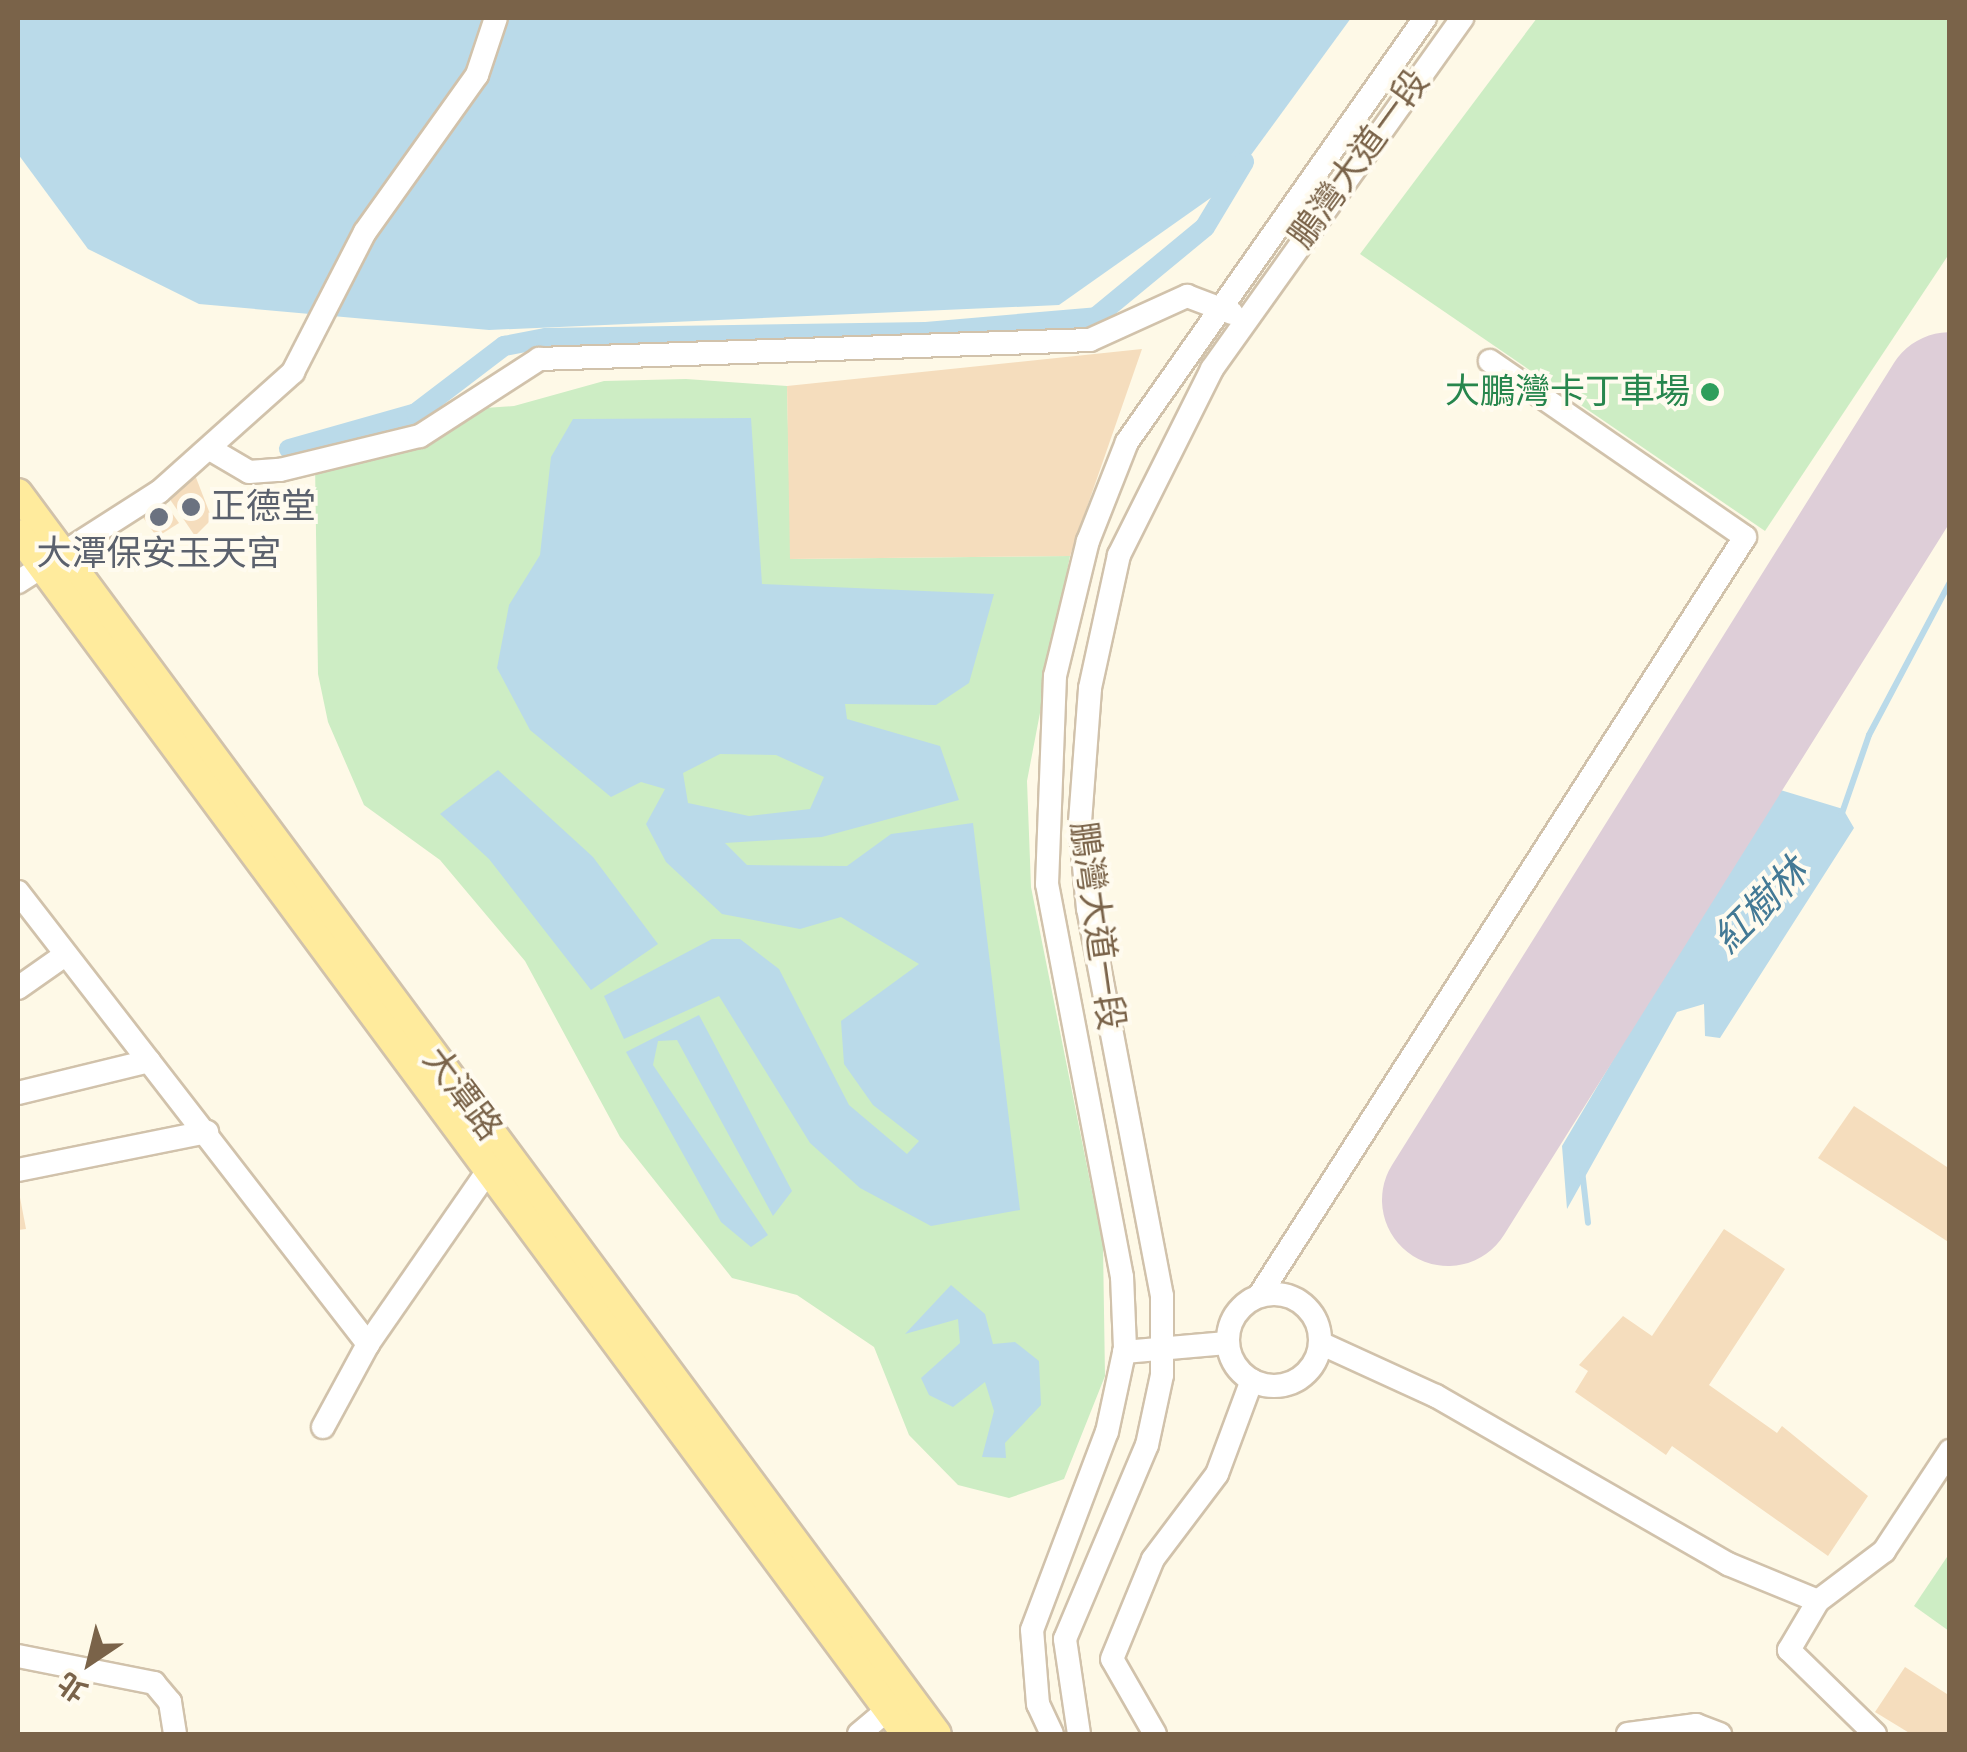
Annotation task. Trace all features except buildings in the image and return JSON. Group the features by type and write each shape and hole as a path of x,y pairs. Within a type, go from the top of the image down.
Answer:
{"main road":[{"name":"大潭路","path":"18,494 54,562 487,1172 897,1702"},
{"name":"大潭路","path":"18,534 54,562 897,1702"},
{"path":"897,1702 906,1734"},
{"path":"897,1702 937,1734"}],"street":[{"path":"18,582 54,562 210,448 311,348 365,232 477,75 496,18"},
{"name":"鵬灣大道一段","path":"1052,1734 1038,1704 1032,1630 1106,1432 1124,1352 1122,1277 1047,884 1055,676 1088,541 1127,442 1425,18"},
{"name":"鵬灣大道一段","path":"1078,1734 1066,1639 1146,1445 1162,1350 1162,1296 1088,909 1080,822 1090,688 1119,555 1160,461 1244,320 1462,18"},
{"path":"210,448 249,472 280,470 420,436 539,359 1090,340 1187,296 1221,307 1244,320"},
{"path":"1252,1380 1228,1342 1235,1314 1259,1296 1745,537 1490,361"},
{"path":"18,892 368,1344"},
{"path":"18,988 65,954"},
{"path":"18,1093 149,1062"},
{"path":"18,1170 207,1132"},
{"path":"323,1427 368,1344 487,1172"},
{"path":"1259,1296 1302,1303 1320,1343 1436,1396 1728,1564 1818,1600"},
{"path":"1124,1352 1228,1342"},
{"path":"1252,1380 1297,1380 1320,1343"},
{"path":"1156,1734 1112,1659 1152,1559 1218,1474 1252,1380"},
{"path":"1875,1734 1789,1650 1818,1600 1884,1551 1950,1451"},
{"path":"18,1656 154,1682 170,1702 174,1734"},
{"path":"859,1734 897,1702"},
{"path":"1628,1734 1696,1725 1720,1734"}],"green space":[{"name":"大鵬灣卡丁車場","path":"1537,18 1949,18 1949,254 1765,531 1360,254"},
{"path":"686,379 787,386 791,559 1070,556 1027,781 1031,887 1103,1246 1105,1376 1064,1479 1009,1498 958,1485 909,1435 874,1347 797,1295 732,1278 620,1137 525,961 440,860 364,805 328,722 318,674 315,462 414,413 514,406 604,381"},
{"path":"1949,1554 1950,1631 1914,1606"}],"water":[{"path":"18,18 1351,18 1229,185 1059,305 489,330 199,304 88,249 18,154"},
{"path":"751,418 762,584 994,594 969,683 936,705 845,704 847,719 940,746 959,800 822,837 725,843 747,865 847,866 891,834 973,823 1020,1210 931,1226 860,1188 810,1143 719,996 624,1039 604,996 712,939 740,939 779,969 849,1105 907,1154 919,1141 873,1105 844,1064 841,1021 919,964 841,917 800,929 722,914 666,862 646,824 665,789 641,782 611,797 530,730 497,668 509,605 540,555 551,457 573,419","holes":["720,754 776,755 824,777 810,809 749,816 688,803 683,773"]},
{"path":"498,770 593,857 658,944 591,990 489,859 440,814"},
{"path":"1774,788 1843,809 1854,828 1720,1038 1705,1036 1704,1004 1677,1012 1567,1209 1562,1146"},
{"path":"699,1015 792,1191 773,1216 677,1040 658,1041 653,1065 768,1235 751,1247 721,1222 626,1052"},
{"path":"951,1285 985,1314 993,1344 1015,1342 1039,1361 1041,1405 1005,1443 1006,1458 982,1457 994,1411 985,1382 953,1407 929,1395 921,1378 960,1343 958,1319 905,1334"}],"waterway":[{"path":"289,449 416,413 504,346 546,338 926,332 1096,317 1205,227 1244,162"},
{"name":"紅樹林","path":"1841,816 1869,735 1950,582"},
{"name":"紅樹林","path":"1582,1170 1588,1223"}],"runway":[{"path":"1448,1200 1950,398"}],"place":[{"name":"大鵬灣卡丁車場","path":"1710,392"},
{"name":"正德堂","path":"191,507"},
{"name":"大潭保安玉天宮","path":"159,517"}]}
